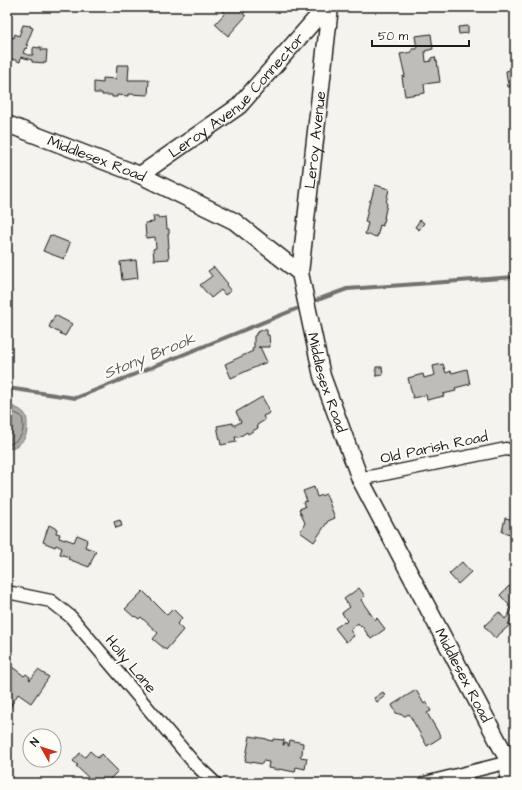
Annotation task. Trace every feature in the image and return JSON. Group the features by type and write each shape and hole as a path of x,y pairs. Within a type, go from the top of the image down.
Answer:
{"main road":[{"name":"Leroy Avenue Connector","path":"140,175 239,106 326,7"},
{"name":"Leroy Avenue","path":"300,273 330,7"},
{"name":"Middlesex Road","path":"7,124 140,175 234,221 300,273 322,376 360,479 509,762"},
{"path":"508,783 509,762"}],"street":[{"name":"Old Parish Road","path":"360,479 506,449 515,451"},
{"name":"Holly Lane","path":"7,592 51,601 71,617 195,764 215,783"},
{"path":"425,783 509,762"}],"water":[{"path":"7,404 24,413 26,417 27,430 25,438 19,444 7,450"}],"building":[{"path":"219,7 249,7 243,14 246,16 228,36 215,24 225,13"},
{"path":"23,25 31,26 30,27 33,28 26,45 28,45 23,53 33,55 34,47 41,47 41,50 47,50 46,63 32,62 32,60 21,57 20,62 7,57 7,35 14,38 15,34 19,36"},
{"path":"468,26 468,33 459,34 458,27"},
{"path":"431,34 433,49 425,51 426,62 431,61 431,58 435,57 440,82 424,84 425,93 405,96 402,77 405,76 400,54 412,52 412,49 417,49 415,36"},
{"path":"117,65 129,65 128,80 149,80 148,95 128,94 128,96 117,95 117,97 112,97 112,95 94,93 94,82 103,83 103,78 116,79"},
{"path":"515,69 515,89 513,89 513,86 508,87 506,71"},
{"path":"375,185 389,189 383,226 380,225 377,237 365,234 368,223 365,222"},
{"path":"7,212 11,214 8,223 7,223"},
{"path":"153,216 158,216 158,218 166,217 167,229 169,229 169,259 154,260 153,249 156,248 155,237 146,238 145,223 154,222"},
{"path":"420,220 424,223 419,230 415,227"},
{"path":"512,231 515,231 515,245 513,246"},
{"path":"50,235 70,243 64,259 43,251"},
{"path":"515,250 515,274 513,274 511,251"},
{"path":"136,260 138,278 122,280 120,262"},
{"path":"214,267 228,284 226,285 231,291 225,295 221,290 211,298 200,285 212,276 208,271"},
{"path":"55,315 72,324 65,336 49,327"},
{"path":"262,330 267,330 270,347 260,347 267,362 231,378 225,364 253,351 254,336 256,333"},
{"path":"443,364 446,373 467,369 470,384 455,388 456,391 443,394 444,396 427,400 426,395 413,398 408,378 423,374 424,378 435,375 433,366"},
{"path":"376,367 382,367 383,375 376,376"},
{"path":"262,397 270,413 263,416 265,420 257,425 258,428 248,434 247,432 239,437 235,437 236,442 221,445 217,426 233,423 233,425 235,425 241,422 236,412"},
{"path":"314,487 317,497 326,494 335,518 328,521 314,542 300,532 305,523 299,509 305,507 303,502 307,501 303,491"},
{"path":"505,518 515,520 515,535 502,532"},
{"path":"120,520 122,526 116,528 114,522"},
{"path":"49,525 57,529 56,533 60,534 59,538 74,542 77,535 87,539 85,547 96,551 89,567 68,559 69,557 60,554 62,548 43,542"},
{"path":"462,562 471,572 458,584 449,574"},
{"path":"509,586 515,592 515,617 509,622 508,624 510,625 495,638 484,626 499,612 505,619 512,610 500,595"},
{"path":"359,588 365,596 361,600 375,620 377,618 385,629 371,639 358,623 350,630 354,636 346,642 335,628 347,621 342,613 350,607 344,599"},
{"path":"143,591 167,615 173,609 182,618 177,624 183,630 166,650 153,639 158,633 141,617 139,619 135,616 134,617 125,609"},
{"path":"7,663 24,676 26,674 30,677 30,680 38,670 49,677 31,703 18,694 9,709 7,708"},
{"path":"416,690 424,704 426,702 431,711 427,713 441,737 427,746 409,714 405,716 396,713 392,705"},
{"path":"383,692 385,696 377,702 374,698"},
{"path":"250,736 273,741 273,739 284,740 283,745 285,742 288,743 288,746 290,740 303,743 302,754 300,757 307,758 305,769 296,767 295,772 279,770 268,768 269,762 263,761 262,764 245,761"},
{"path":"90,751 98,758 101,754 118,771 110,779 114,783 87,783 90,779 76,766 78,765 73,761 80,753 85,757"}],"waterway":[{"name":"Stony Brook","path":"317,300 347,289 515,277"},
{"name":"Stony Brook","path":"7,388 76,398 296,309"}]}
